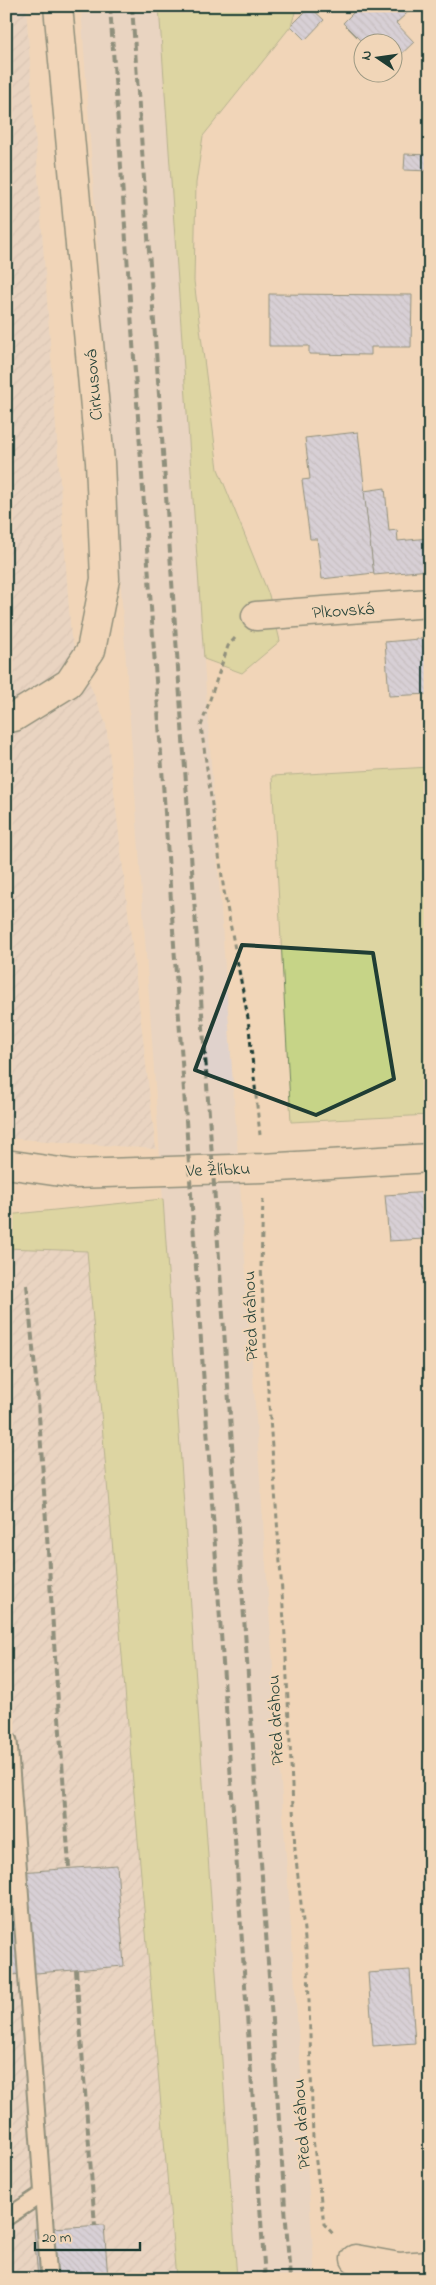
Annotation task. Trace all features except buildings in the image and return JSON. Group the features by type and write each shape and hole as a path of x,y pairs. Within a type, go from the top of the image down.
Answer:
{"street":[{"name":"Cirkusová","path":"6,719 14,717 69,683 92,650 105,579 100,462 58,6"},
{"name":"Plkovská","path":"256,616 430,603"},
{"name":"Ve Žlíbku","path":"6,1164 74,1174 263,1168 430,1158"},
{"path":"355,2259 399,2266 430,2264"}],"lane":[{"path":"6,1739 9,1742 49,2279"},
{"path":"6,2218 42,2194"}],"path":[{"name":"Před dráhou","path":"256,616 228,646 201,726 224,891 248,1018 263,1168 262,1266 266,1360 285,1636 296,1850 308,1966 313,2139 324,2224 355,2259"}],"highlighted area":[{"path":"242,945 373,953 394,1079 316,1115 195,1070"}],"shaded area":[{"path":"6,6 26,6 71,637 106,724 156,1149 6,1138"},
{"path":"81,6 159,6 315,2279 237,2279"},
{"path":"6,1248 87,1250 176,2279 6,2279"}],"green space":[{"path":"159,6 297,6 291,26 203,136 196,183 194,281 218,469 269,595 280,641 242,673 204,659"},
{"path":"430,767 430,1115 291,1122 272,776"},
{"path":"163,1199 237,2279 176,2279 87,1251 6,1248 6,1215"}],"railway":[{"path":"110,6 265,2279"},
{"path":"132,6 290,2279"},
{"path":"27,1285 38,1401 69,1867"},
{"path":"76,1970 95,2226"}]}
